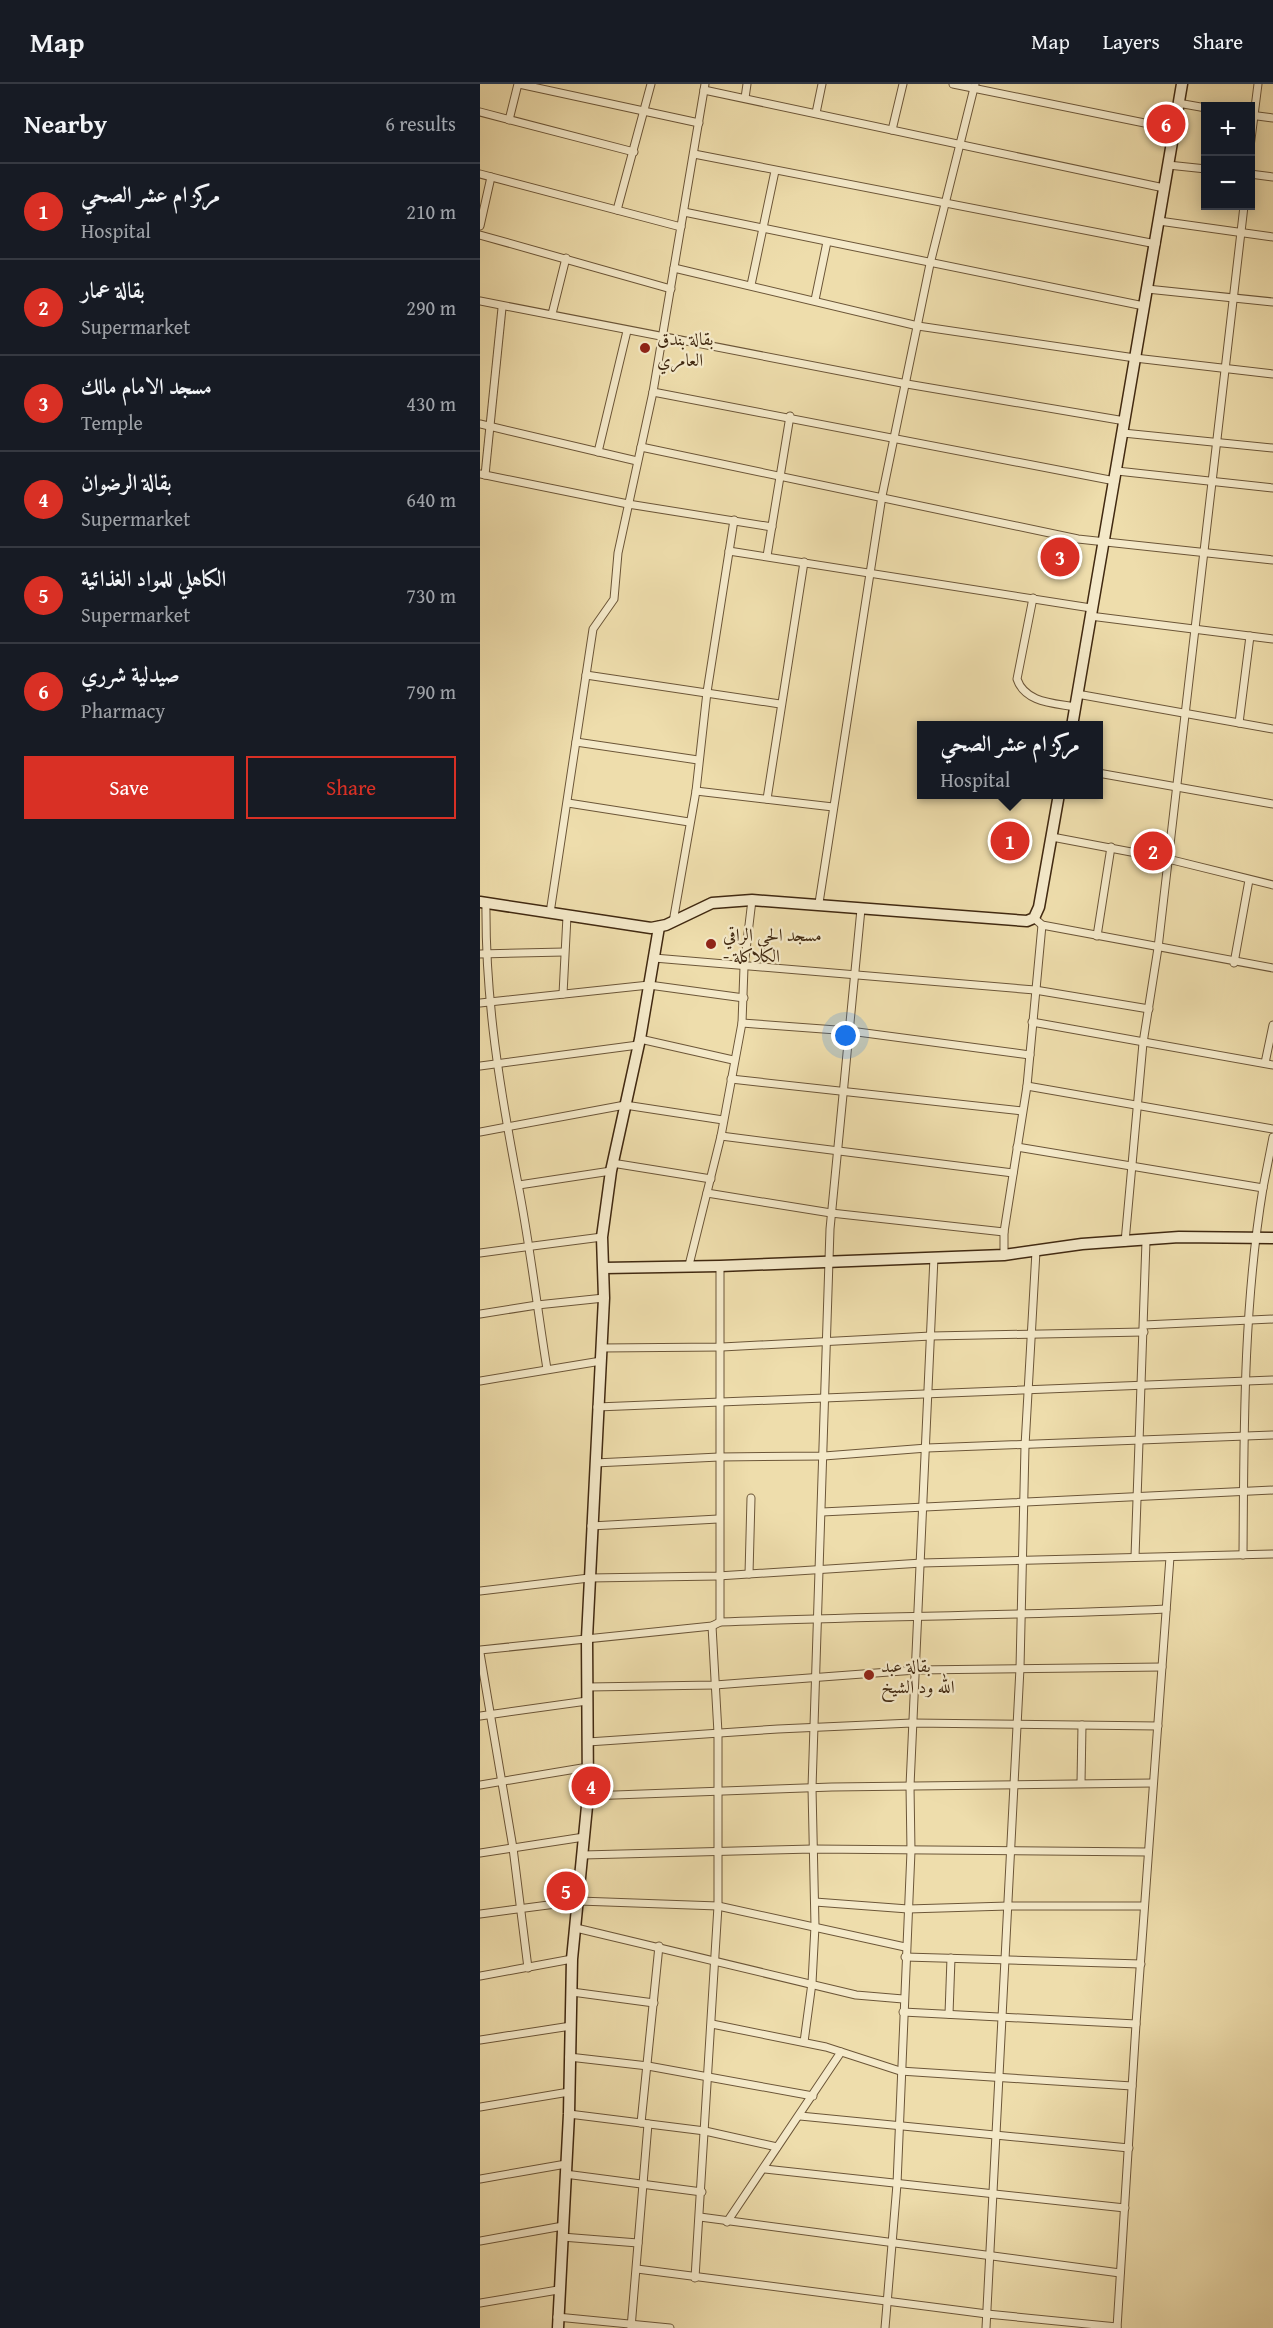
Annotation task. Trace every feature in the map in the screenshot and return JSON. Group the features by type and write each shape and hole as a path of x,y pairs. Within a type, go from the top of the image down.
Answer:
{"street":[{"path":"509,120 518,84 699,123"},
{"path":"617,210 651,84"},
{"path":"744,98 747,84"},
{"path":"816,113 822,84"},
{"path":"892,130 903,84"},
{"path":"953,84 975,86 1174,129"},
{"path":"1073,721 1182,84"},
{"path":"1255,102 1258,84"},
{"path":"819,903 882,496 930,264 975,86"},
{"path":"550,913 593,629 615,599 618,553 653,392 705,87 744,98 959,146 1164,188"},
{"path":"1178,104 1201,107"},
{"path":"480,112 634,152"},
{"path":"1255,115 1273,118"},
{"path":"694,154 944,205 1156,244"},
{"path":"1168,165 1201,168"},
{"path":"751,285 775,171"},
{"path":"480,174 681,227"},
{"path":"1255,175 1273,177"},
{"path":"480,226 491,177"},
{"path":"1125,1242 1134,1166 1143,1043 1158,948 1175,785 1244,210"},
{"path":"684,212 1144,306"},
{"path":"1159,221 1273,237"},
{"path":"480,235 671,289"},
{"path":"815,300 827,242"},
{"path":"552,314 566,258"},
{"path":"674,268 918,326 1135,358 1273,374"},
{"path":"1148,289 1273,302"},
{"path":"480,301 502,308 552,314 627,331 906,384 1125,421"},
{"path":"502,308 492,426 483,474 628,504 772,527"},
{"path":"598,452 627,331"},
{"path":"653,392 894,439 1116,476 1211,481 1273,488"},
{"path":"767,555 790,417"},
{"path":"480,424 638,461"},
{"path":"1123,433 1273,447"},
{"path":"641,447 1104,543 1273,560"},
{"path":"673,922 696,791 707,692 734,520"},
{"path":"729,551 767,555 1033,598 1091,612 1194,629 1273,639"},
{"path":"767,800 780,704 804,562"},
{"path":"1033,598 1017,680 1020,689 1026,695 1075,707"},
{"path":"1239,723 1250,636"},
{"path":"586,675 780,704"},
{"path":"1077,694 1273,729"},
{"path":"576,742 698,760"},
{"path":"1103,774 1273,804"},
{"path":"696,791 833,807"},
{"path":"1004,1255 1004,1232 1027,1086 1038,921 1058,799"},
{"path":"568,803 689,822"},
{"path":"1052,837 1168,859 1273,885"},
{"path":"1097,936 1111,847"},
{"path":"1234,963 1249,880"},
{"path":"689,1266 721,1136 741,1023 744,967 752,900"},
{"path":"548,1369 519,1185 506,1128 484,1003 483,902 632,926 659,927 712,903 752,900 819,903 861,909 1038,921 1097,936 1234,963 1273,968"},
{"path":"804,2042 812,1983 815,1926 812,1788 831,1213 861,909"},
{"path":"563,994 567,916"},
{"path":"659,927 639,1042 611,1167 602,1237 604,1298 587,1638 588,1796 572,1959 569,2114 558,2323 670,2328"},
{"path":"483,954 564,952"},
{"path":"654,958 1035,990 1149,1009"},
{"path":"484,1003 649,985 744,998"},
{"path":"1032,1022 1269,1064 1273,1025"},
{"path":"741,1023 850,1031 1030,1055"},
{"path":"480,1066 639,1042 734,1060"},
{"path":"731,1079 1022,1112"},
{"path":"1027,1086 1273,1129"},
{"path":"480,1132 625,1105 723,1120"},
{"path":"721,1136 1013,1173"},
{"path":"1243,1555 1247,1320 1254,1238 1273,1137"},
{"path":"1017,1147 1263,1188"},
{"path":"519,1185 611,1167 711,1179"},
{"path":"707,1193 831,1213 1004,1232"},
{"path":"480,1253 602,1237"},
{"path":"604,1268 1004,1255 1179,1237 1273,1238"},
{"path":"1135,1557 1143,1384 1146,1240"},
{"path":"986,2328 1020,1668 1025,1446 1036,1251"},
{"path":"885,2328 897,2184 905,1947 911,1851 912,1724 922,1563 934,1257"},
{"path":"720,1266 722,1347 718,1519 720,1622"},
{"path":"480,1314 604,1298"},
{"path":"602,1348 722,1347 827,1340 1032,1334 1144,1329 1273,1319"},
{"path":"480,1381 601,1361"},
{"path":"597,1407 927,1392 1273,1380"},
{"path":"595,1463 719,1457 824,1456 927,1448 1273,1435"},
{"path":"822,1512 1273,1490"},
{"path":"749,1574 751,1498"},
{"path":"591,1526 718,1519"},
{"path":"480,1591 589,1578 718,1576 1024,1559 1273,1554"},
{"path":"637,2269 987,2314 1117,2328 1144,1906 1170,1557"},
{"path":"528,1968 503,1781 480,1651 712,1626 720,1622 918,1615 1021,1616 1166,1610"},
{"path":"695,2278 718,1906 718,1733 712,1626"},
{"path":"588,1687 715,1684 916,1670 1162,1667"},
{"path":"480,1716 587,1701"},
{"path":"588,1742 814,1727 912,1724 1158,1726"},
{"path":"1081,1783 1082,1725"},
{"path":"480,1785 588,1767"},
{"path":"588,1796 1014,1783 1153,1783"},
{"path":"480,1853 584,1837"},
{"path":"583,1855 813,1849 1148,1852"},
{"path":"480,1914 579,1901 718,1906 905,1947"},
{"path":"815,1902 908,1909 1008,1905 1144,1906"},
{"path":"576,1928 856,1995 903,2000"},
{"path":"631,2325 644,2185 648,2066 659,1947"},
{"path":"905,1957 1141,1964"},
{"path":"949,2014 951,1958"},
{"path":"480,1976 572,1959"},
{"path":"572,1992 654,2003"},
{"path":"903,2013 1136,2024"},
{"path":"712,2024 804,2042 900,2071 1132,2086"},
{"path":"480,2040 571,2026"},
{"path":"727,2222 765,2169 841,2052"},
{"path":"570,2057 648,2066 813,2096"},
{"path":"480,2107 569,2092"},
{"path":"569,2114 705,2131 777,2148"},
{"path":"800,2116 1129,2148"},
{"path":"480,2179 565,2169 644,2185 702,2192"},
{"path":"765,2169 1125,2208"},
{"path":"700,2217 1120,2273"},
{"path":"480,2241 562,2231 638,2243"},
{"path":"480,2303 558,2290"}],"place":[{"name":"صيدلية شرري","path":"1166,124"},
{"name":"بقالة بندق العامري","path":"645,348"},
{"name":"مسجد الامام مالك","path":"1060,557"},
{"name":"مركز ام عشر الصحي","path":"1010,841"},
{"name":"بقالة عمار","path":"1153,851"},
{"name":"مسجد الحي الراقي - الكلاكلة","path":"711,944"},
{"name":"بقالة عبد الله ود الشيخ","path":"869,1675"},
{"name":"بقالة الرضوان","path":"591,1786"},
{"name":"الكاهلي للمواد الغذائية","path":"566,1891"}]}
